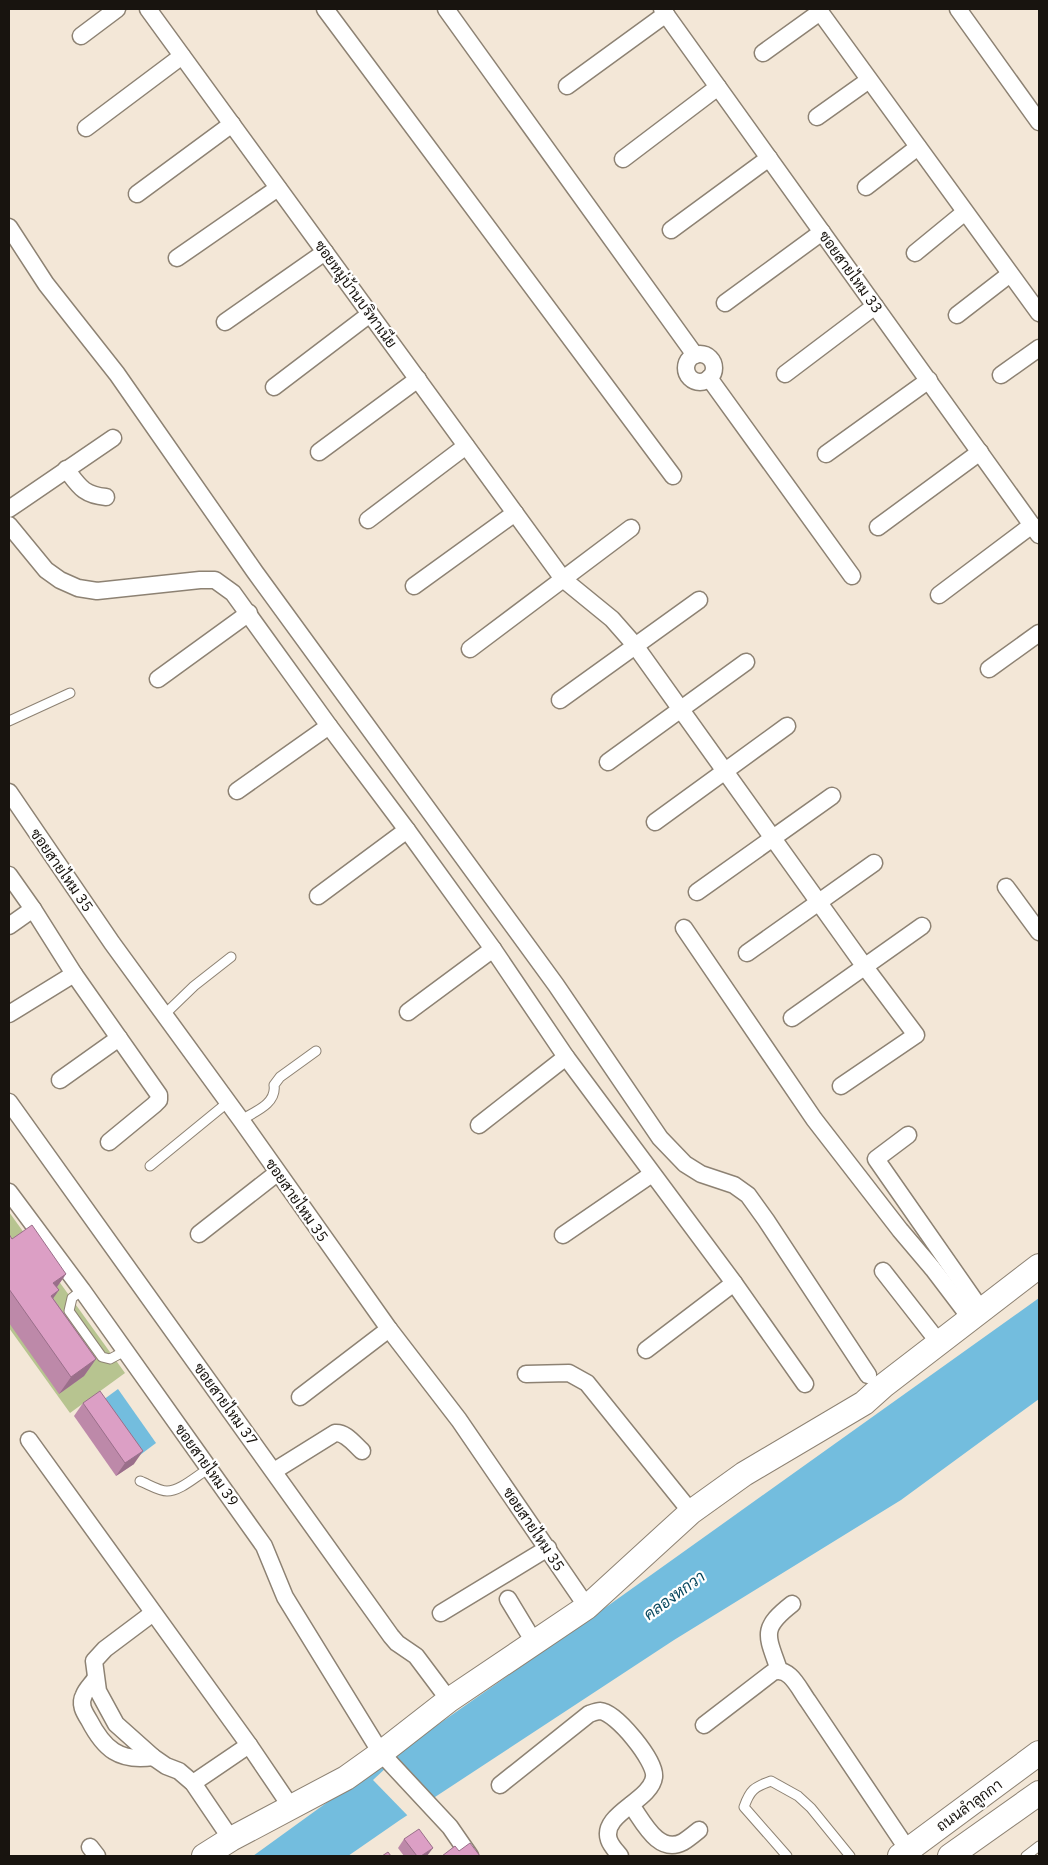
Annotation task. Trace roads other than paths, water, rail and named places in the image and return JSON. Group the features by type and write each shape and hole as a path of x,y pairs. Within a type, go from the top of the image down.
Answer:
{"street":[{"path":"81,36 117,9"},
{"name":"ซอยหมู่บ้านบริทาเนีย","path":"148,9 563,579 612,619 636,646 864,967 916,1035 841,1086"},
{"path":"325,9 674,476"},
{"path":"446,9 695,355 706,356 713,363 713,374 709,378 852,576"},
{"path":"958,9 1039,122"},
{"path":"763,53 819,10 1039,313"},
{"path":"567,86 664,11"},
{"name":"ซอยสายไหม 33","path":"664,11 1036,530"},
{"path":"86,128 182,56"},
{"path":"817,117 869,80"},
{"path":"623,159 718,87"},
{"path":"137,194 232,124"},
{"path":"866,187 918,147"},
{"path":"672,230 769,158"},
{"path":"178,258 278,188"},
{"path":"915,253 966,212"},
{"path":"9,227 46,284 117,374 255,572 556,985 660,1138 685,1164 701,1174 734,1185 748,1195 868,1375"},
{"path":"724,303 822,232"},
{"path":"225,322 325,252"},
{"path":"957,316 1010,274"},
{"path":"785,374 875,306"},
{"path":"274,387 370,314"},
{"path":"1001,376 1039,348"},
{"path":"319,452 418,379"},
{"path":"826,454 928,380"},
{"path":"9,509 113,438"},
{"path":"368,520 466,446"},
{"path":"878,528 980,452"},
{"path":"66,469 85,492 93,496 106,497"},
{"path":"414,586 515,513"},
{"path":"9,526 46,570 60,580 78,588 97,591 215,580 233,593 407,830 493,949 566,1057 734,1284 805,1384"},
{"path":"470,649 631,528"},
{"path":"939,595 1036,530"},
{"path":"560,700 699,600"},
{"path":"158,679 249,613"},
{"path":"989,669 1039,633"},
{"path":"608,762 746,662"},
{"path":"237,791 329,726"},
{"path":"655,822 787,726"},
{"name":"ซอยสายไหม 35","path":"9,792 112,943 241,1120 389,1329 459,1420 587,1607"},
{"path":"697,892 832,796"},
{"path":"318,896 407,830"},
{"path":"747,953 874,863"},
{"path":"9,876 33,909 74,974 155,1087 159,1100 109,1142"},
{"path":"1006,887 1039,932"},
{"path":"9,926 33,909"},
{"path":"792,1018 922,926"},
{"path":"684,928 814,1119 900,1230 976,1315"},
{"path":"408,1012 493,949"},
{"path":"9,1014 74,974"},
{"path":"60,1080 119,1038"},
{"path":"479,1125 566,1057"},
{"name":"ซอยสายไหม 37","path":"9,1102 391,1636 397,1643 416,1656 449,1700"},
{"path":"908,1135 876,1159 976,1315"},
{"path":"199,1234 277,1173"},
{"path":"563,1235 652,1174"},
{"name":"ซอยสายไหม 39","path":"9,1192 82,1290 264,1546 285,1597 384,1756 450,1827 470,1856"},
{"path":"204,1856 231,1839 384,1756 449,1700 587,1607 691,1512 744,1474 864,1403 883,1386 1039,1266"},
{"path":"883,1270 940,1344"},
{"path":"646,1350 734,1284"},
{"path":"300,1396 389,1329"},
{"path":"526,1374 569,1373 587,1384 691,1512"},
{"path":"274,1471 335,1433 347,1436 362,1451"},
{"path":"29,1440 249,1745 291,1807"},
{"path":"441,1613 548,1548"},
{"path":"508,1599 534,1642"},
{"path":"779,1670 768,1632 776,1616 792,1604"},
{"path":"153,1613 105,1649 94,1661 95,1680 98,1691 116,1724 153,1757 166,1766 179,1771 193,1783 231,1839"},
{"path":"704,1725 773,1672 784,1671 792,1679 904,1853"},
{"path":"95,1680 83,1695 82,1708 98,1738 114,1751 136,1759 153,1757"},
{"path":"500,1785 589,1714 600,1711 610,1715 618,1721 648,1757 654,1768 654,1778 650,1787 610,1824 609,1842 620,1856"},
{"path":"193,1783 249,1745"},
{"name":"ถนนลำลูกกา","path":"904,1853 1039,1753"},
{"name":"ถนนลำลูกกา","path":"950,1856 1039,1793"},
{"path":"632,1805 658,1842 668,1845 682,1843 699,1830"}],"lane":[{"path":"9,722 70,693"},
{"path":"164,1014 194,986 230,957"},
{"path":"241,1120 267,1104 273,1098 274,1086 280,1077 316,1051"},
{"path":"150,1166 227,1103"},
{"path":"82,1290 72,1298 69,1311 102,1357 110,1359 125,1351"},
{"path":"140,1482 166,1491 178,1489 210,1468"},
{"path":"787,1856 744,1807 748,1794 758,1786 771,1781 798,1796 850,1856"},
{"path":"1026,1856 1039,1846"}],"water":[{"name":"คลองหกวา","path":"1039,1298 1039,1399 901,1500 674,1640 348,1856 253,1856 609,1605"},
{"path":"118,1389 156,1443 132,1461 99,1403"}]}
